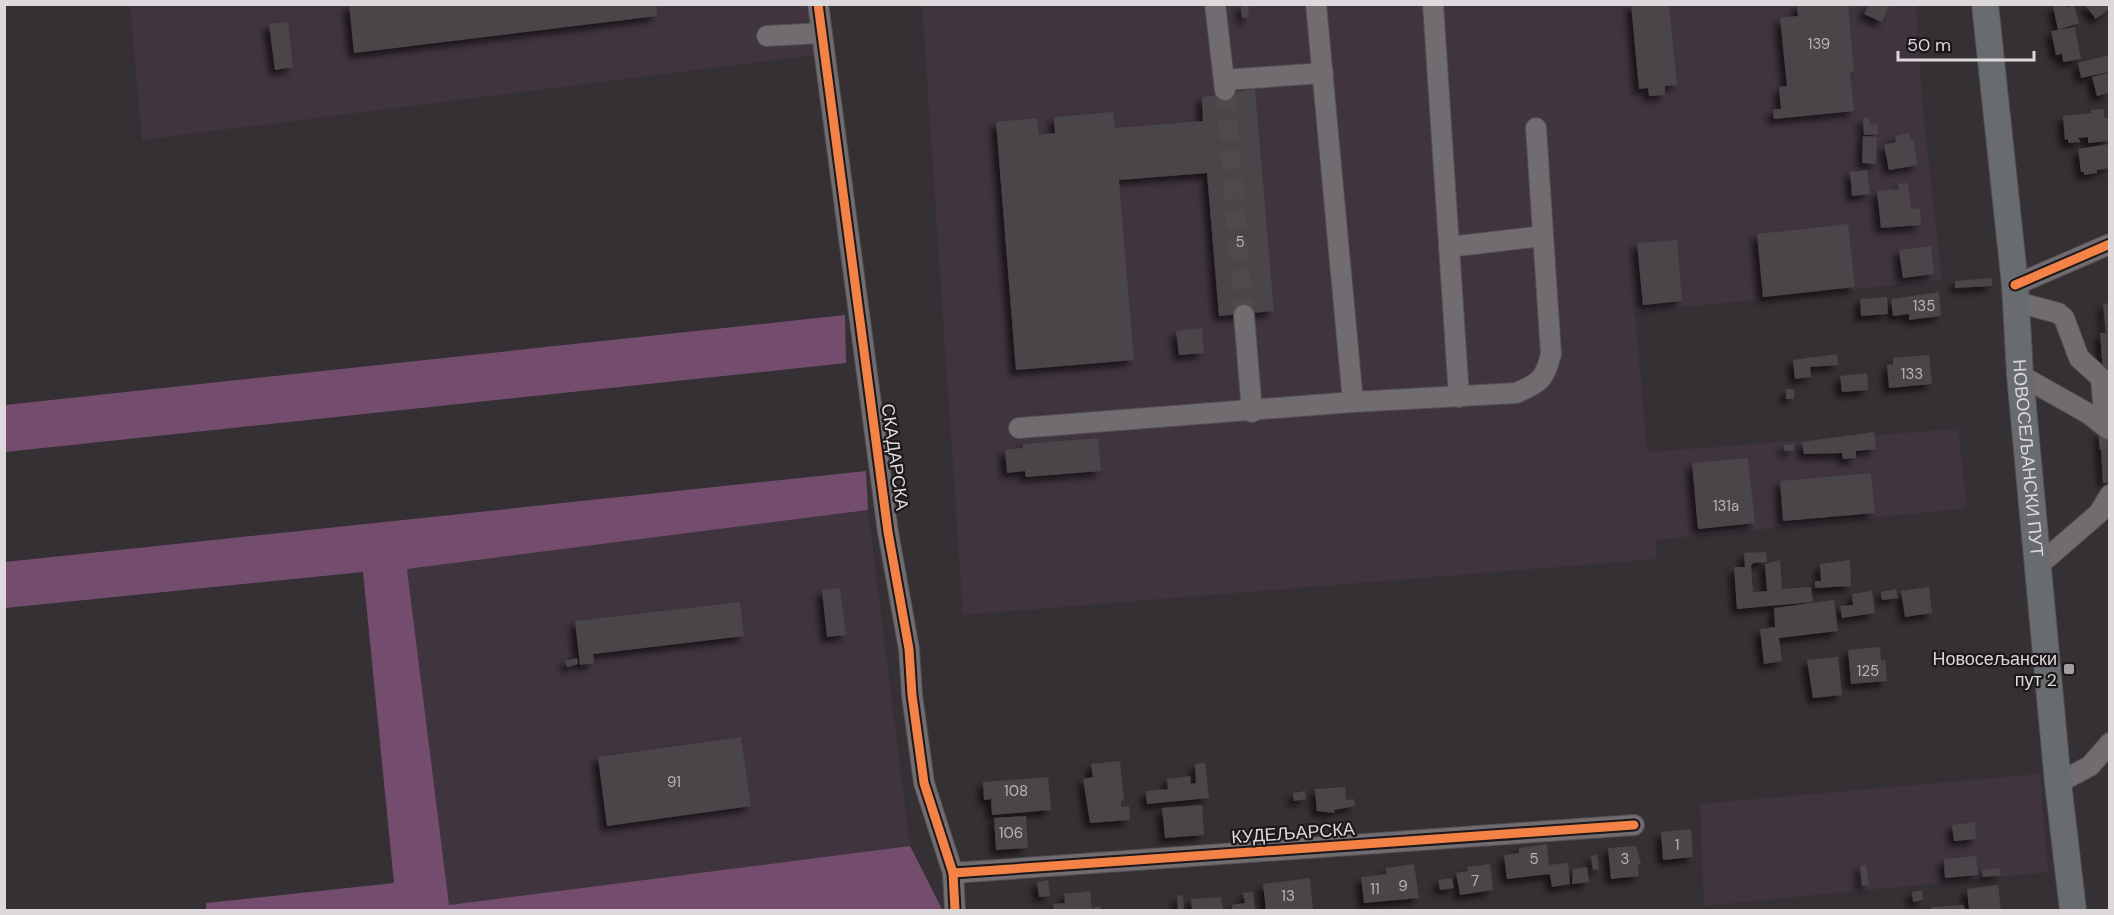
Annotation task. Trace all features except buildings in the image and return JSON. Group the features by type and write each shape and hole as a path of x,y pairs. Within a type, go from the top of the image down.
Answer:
{"main road":[{"name":"НОВОСЕЉАНСКИ ПУТ","path":"1985,4 2016,293 2020,375 2058,783 2073,910"}],"street":[{"name":"СКАДАРСКА","path":"818,4 888,532 900,653 912,695 924,783 953,873 955,910"},
{"path":"1215,4 1224,85 1323,73"},
{"path":"1316,4 1353,402"},
{"path":"1433,4 1459,397"},
{"path":"767,36 822,33"},
{"path":"1019,428 1252,412 1353,402 1516,393 1536,384 1546,373 1551,354 1536,128"},
{"path":"1449,247 1543,236"},
{"path":"2016,293 2109,244"},
{"path":"2016,293 2058,313 2067,322 2079,358 2101,378 2107,426"},
{"path":"1244,315 1252,412"},
{"path":"2020,375 2107,426"},
{"path":"2039,565 2099,513 2109,495"},
{"path":"2058,783 2090,766 2109,743"},
{"name":"КУДЕЉАРСКА","path":"953,873 1634,825"}],"shaded area":[{"path":"130,5 809,5 816,55 142,140"},
{"path":"922,5 1916,5 1922,100 1942,280 1635,312 1647,452 1958,429 1967,508 1656,540 1657,559 963,615"},
{"path":"845,315 846,363 5,452 5,405"},
{"path":"866,471 868,510 407,569 449,905 910,846 942,909 206,910 206,903 394,883 363,572 5,608 5,562"},
{"path":"868,510 910,846 449,906 407,569"},
{"path":"2040,774 2048,872 1704,906 1700,804"}],"tunnel":[{"path":"1225,90 1244,315"},
{"path":"2108,429 2110,455"}],"cycle path":[{"path":"818,4 888,532 909,649 912,695 924,783 953,873 955,910"},
{"path":"2015,285 2110,244"},
{"path":"953,873 1634,825"}],"place":[{"name":"Новосељански пут 2","path":"2069,669"}]}
